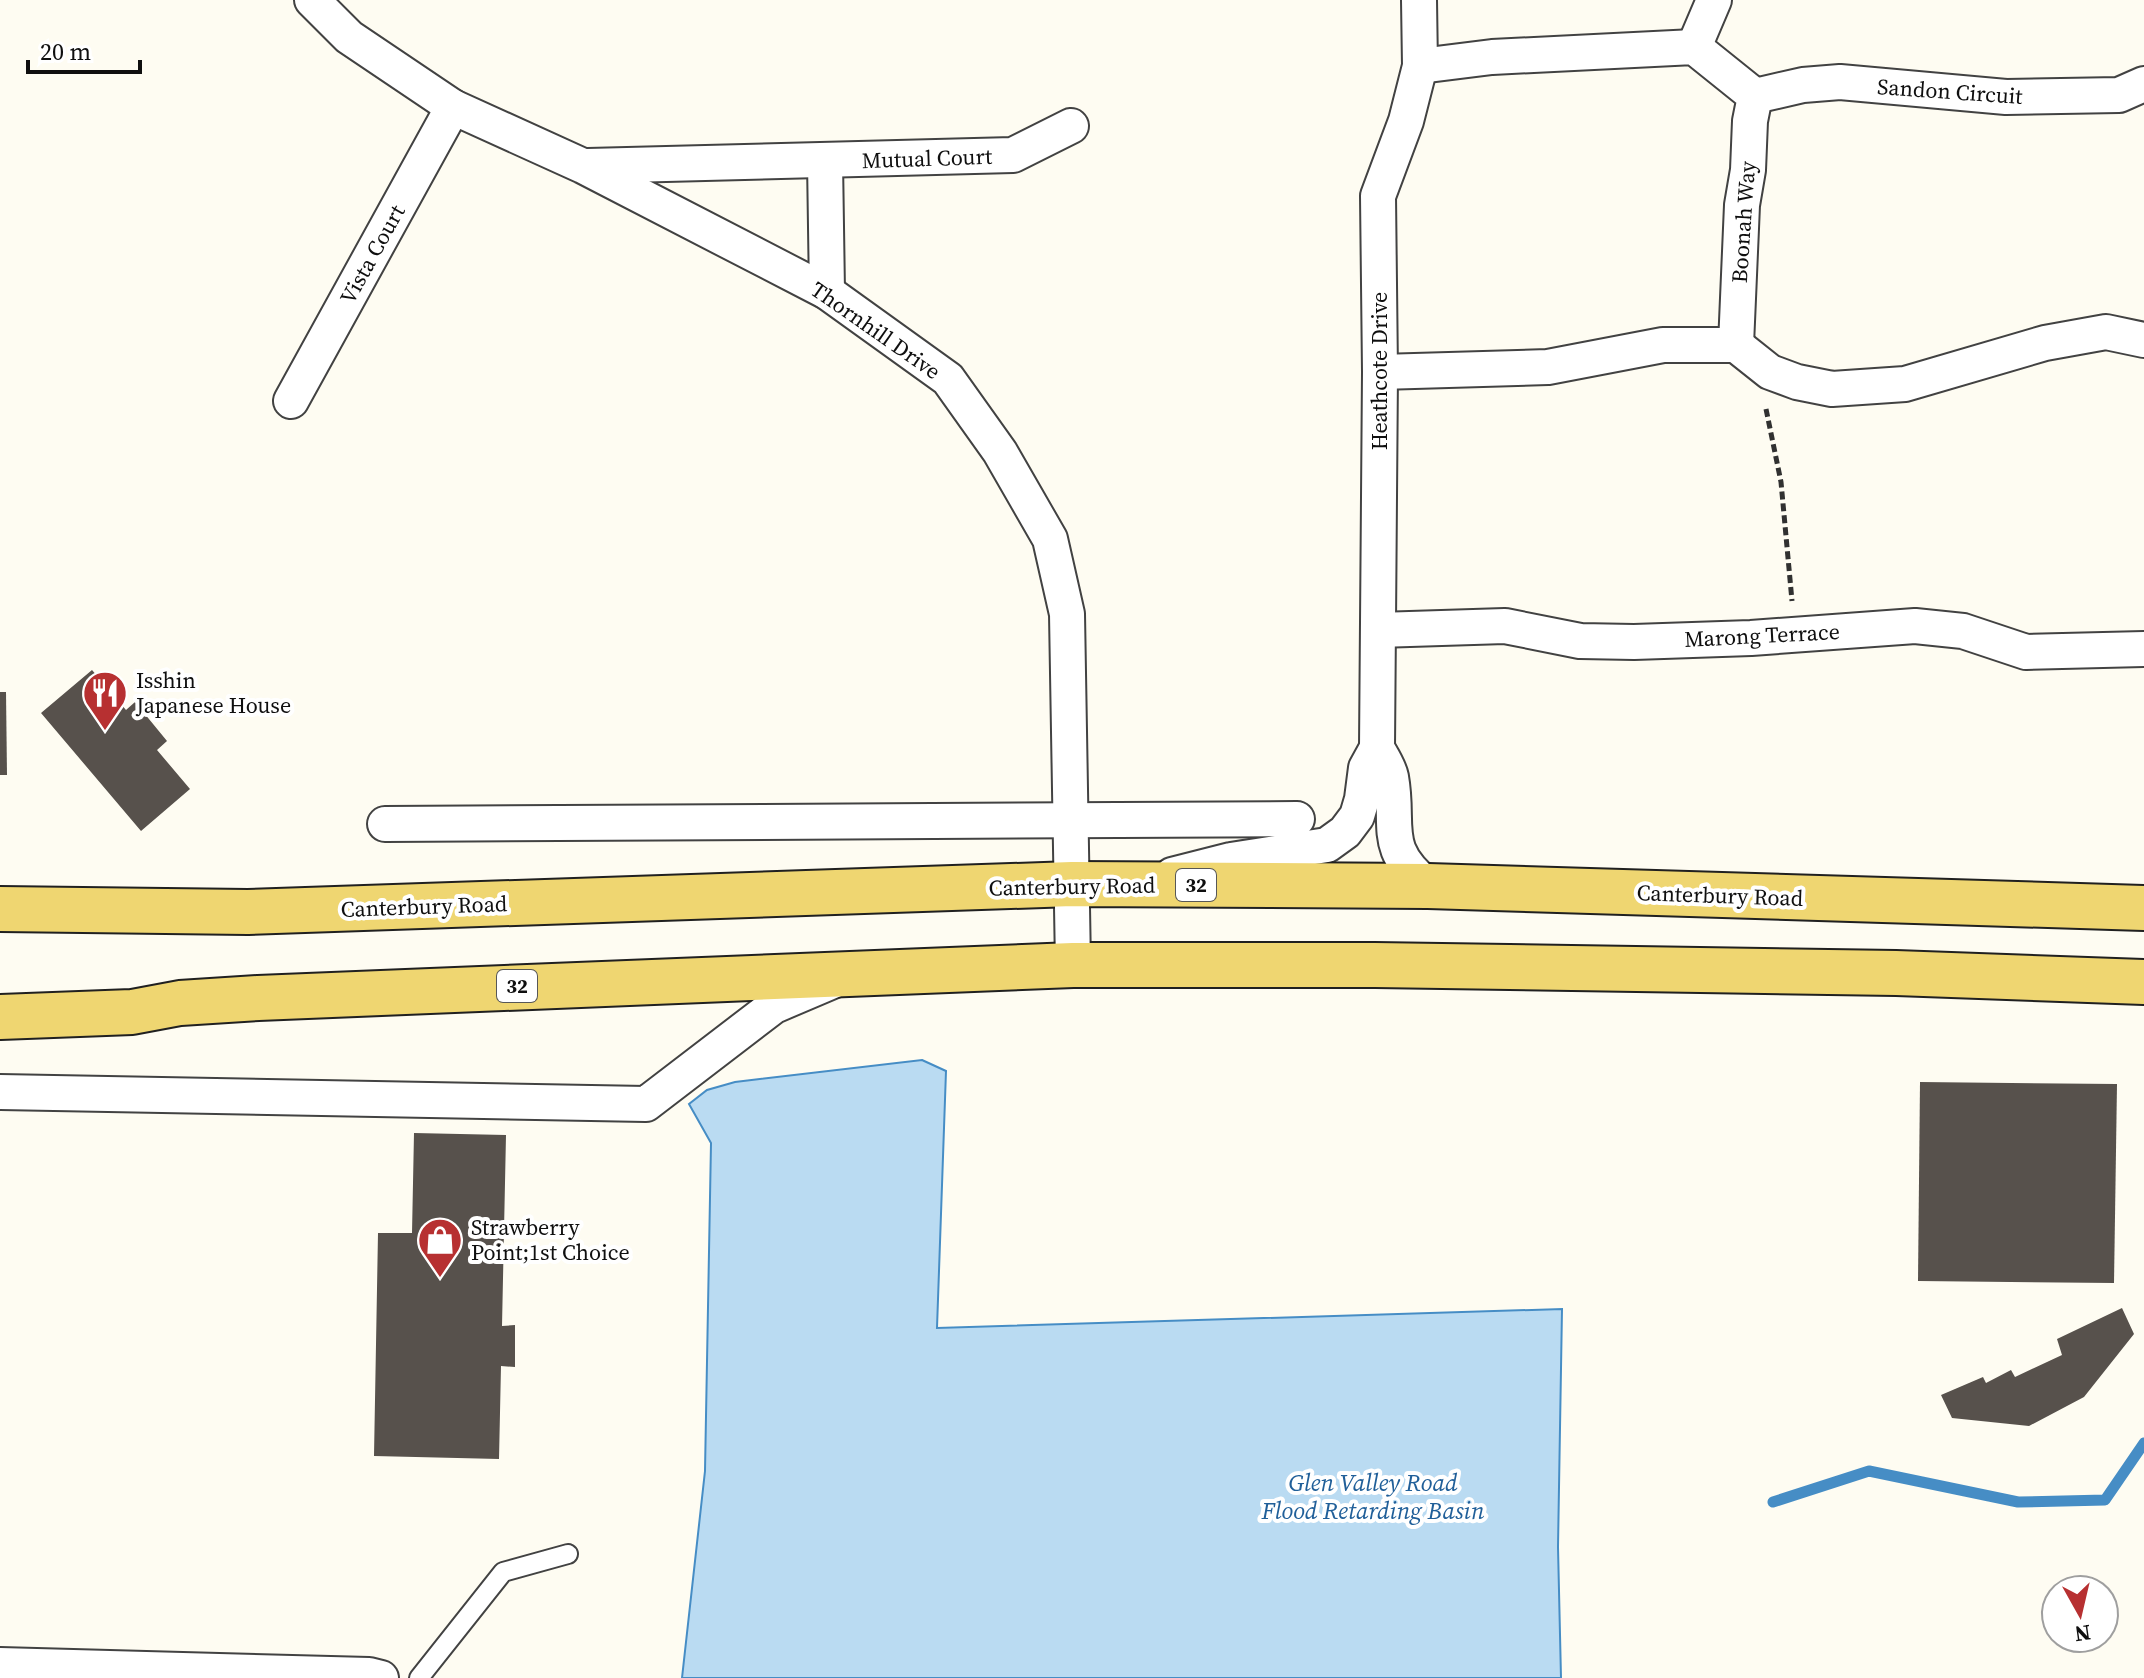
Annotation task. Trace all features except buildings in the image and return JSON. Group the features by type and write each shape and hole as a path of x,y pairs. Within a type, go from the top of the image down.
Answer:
{"main road":[{"name":"Canterbury Road","path":"0,909 248,912 1072,884 1428,886 2144,908"},
{"name":"32","path":"0,1017 132,1012 180,1003 258,998 1073,965 1375,965 1849,972 2144,982"}],"street":[{"name":"Thornhill Drive","path":"312,0 349,37 453,107 583,166 827,292 948,379 1000,452 1050,539 1067,614 1073,965"},
{"name":"Heathcote Drive","path":"1419,0 1420,66 1406,121 1378,196 1377,748 1391,775 1392,816 1399,855 1409,871 1428,886"},
{"path":"1694,47 1714,0"},
{"path":"1420,66 1492,57 1694,47 1755,96"},
{"name":"Sandon Circuit","path":"1755,96 1803,85 1840,82 2006,97 2119,95 2144,84"},
{"name":"Boonah Way","path":"1736,345 1742,205 1755,96"},
{"name":"Vista Court","path":"291,401 453,107"},
{"name":"Mutual Court","path":"583,166 1013,155 1071,126"},
{"path":"825,161 827,292"},
{"path":"1380,372 1548,367 1663,345 1736,345 1770,372 1797,382 1832,389 1905,384 2045,343 2106,332 2144,340"},
{"name":"Marong Terrace","path":"1378,630 1505,626 1580,641 1620,642 1751,638 1915,626 1963,631 2026,652 2144,649"},
{"name":"Heathcote Drive","path":"1133,885 1231,860 1327,845 1345,832 1357,816 1366,768 1377,748"},
{"path":"385,824 1297,819"},
{"path":"0,1092 646,1104 774,1006 854,972"},
{"path":"0,1665 369,1675 381,1678"}],"lane":[{"path":"419,1678 503,1572 568,1554"}],"path":[{"path":"1770,372 1766,408 1781,482 1796,633"}],"water":[{"name":"Glen Valley Road Flood Retarding Basin","path":"922,1060 946,1071 937,1328 1562,1309 1558,1547 1561,1678 682,1678 705,1471 711,1143 689,1104 707,1090 735,1082"}],"waterway":[{"path":"1773,1502 1869,1471 2018,1502 2105,1500 2144,1443"}],"place":[{"name":"Isshin Japanese House","path":"105,732"},
{"name":"Strawberry Point;1st Choice","path":"440,1279"}]}
